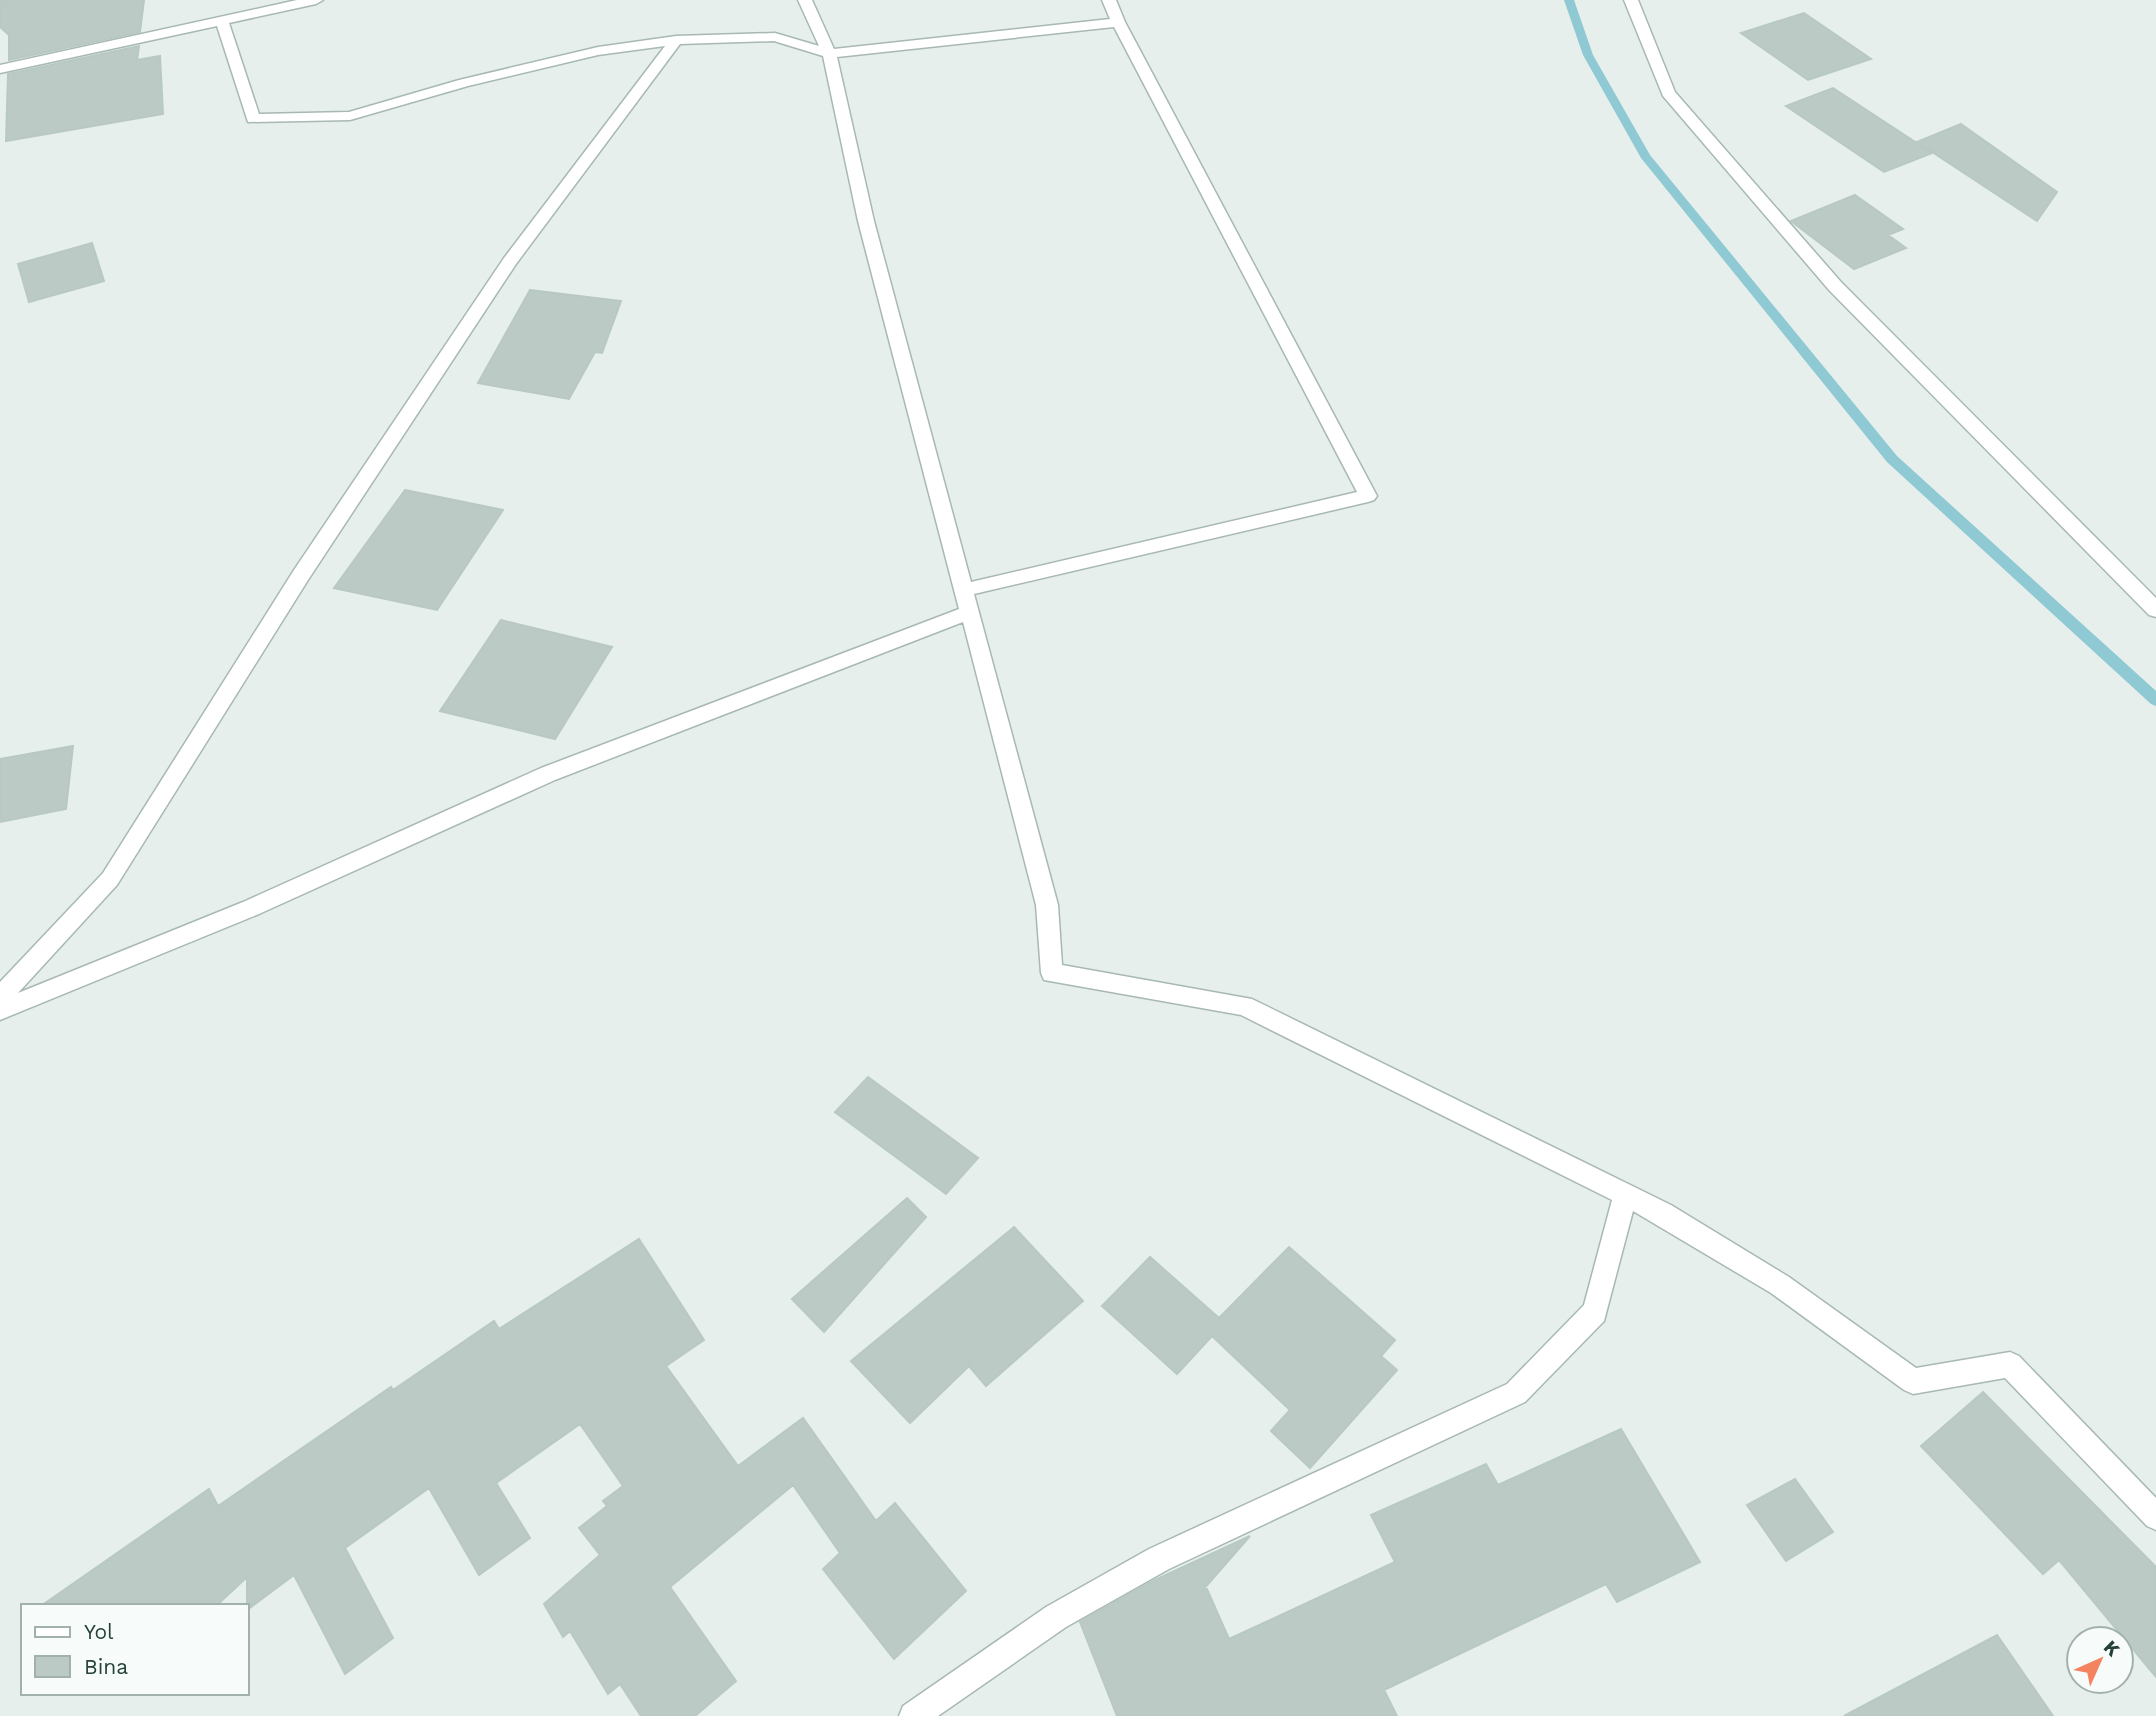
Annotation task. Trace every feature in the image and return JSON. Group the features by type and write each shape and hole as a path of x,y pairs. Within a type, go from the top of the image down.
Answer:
{"street":[{"path":"0,69 316,0"},
{"path":"805,0 829,54 866,221 1047,905 1052,973 1244,1006 1662,1213 1780,1286 1913,1381 2010,1365 2156,1517"},
{"path":"964,590 1368,496 1118,22 1109,0"},
{"path":"1631,0 1668,93 1835,286 2156,610"},
{"path":"222,21 253,119 350,116 464,83 598,51 676,40 775,37 829,54 1118,22"},
{"path":"0,997 110,879 301,575 502,273 676,40"},
{"path":"0,1010 250,908 548,774 970,612"},
{"path":"913,1716 1056,1617 1159,1559 1516,1393 1595,1312 1625,1195"}],"building":[{"path":"0,0 144,0 140,32 9,60 9,35 0,27"},
{"path":"1804,13 1871,59 1808,80 1741,33"},
{"path":"139,46 137,60 160,56 163,114 6,141 8,74"},
{"path":"1833,88 1932,153 1884,172 1786,106"},
{"path":"1961,124 2057,192 2037,221 1917,142"},
{"path":"1855,195 1903,229 1888,235 1906,248 1854,269 1791,221"},
{"path":"92,243 104,281 29,302 18,264"},
{"path":"530,290 621,301 602,353 595,352 569,399 478,383"},
{"path":"405,490 503,510 437,610 334,588"},
{"path":"501,620 612,647 555,739 440,711"},
{"path":"73,746 66,809 0,822 0,759"},
{"path":"868,1077 978,1158 946,1194 835,1112"},
{"path":"907,1198 926,1217 824,1332 792,1299"},
{"path":"1014,1227 1083,1301 986,1386 969,1366 910,1423 851,1361"},
{"path":"639,1239 704,1340 666,1366 738,1466 803,1418 876,1521 895,1503 966,1591 894,1659 823,1569 840,1553 793,1485 670,1587 736,1681 695,1716 641,1716 620,1684 608,1694 570,1631 563,1637 544,1604 600,1555 579,1528 607,1506 603,1501 623,1486 580,1424 496,1483 530,1538 479,1575 429,1488 345,1548 393,1638 345,1674 294,1575 248,1609 247,1577 218,1604 44,1604 209,1489 218,1506 391,1387 393,1390 494,1321 499,1329"},
{"path":"1289,1247 1395,1340 1381,1356 1397,1370 1310,1468 1271,1431 1290,1410 1212,1336 1177,1374 1102,1306 1150,1257 1219,1318"},
{"path":"1983,1392 2156,1567 2156,1677 2135,1652 2135,1625 2113,1625 2059,1560 2043,1574 1921,1446"},
{"path":"1621,1429 1700,1562 1617,1602 1606,1584 1384,1690 1397,1716 1117,1716 1080,1622 1153,1581 1250,1536 1201,1592 1207,1589 1229,1639 1395,1562 1371,1515 1486,1464 1498,1485"},
{"path":"1795,1479 1833,1532 1786,1561 1747,1505"},
{"path":"1997,1635 2053,1716 1844,1716"}],"waterway":[{"path":"1569,0 1588,55 1645,156 1892,459 2156,700"}]}
